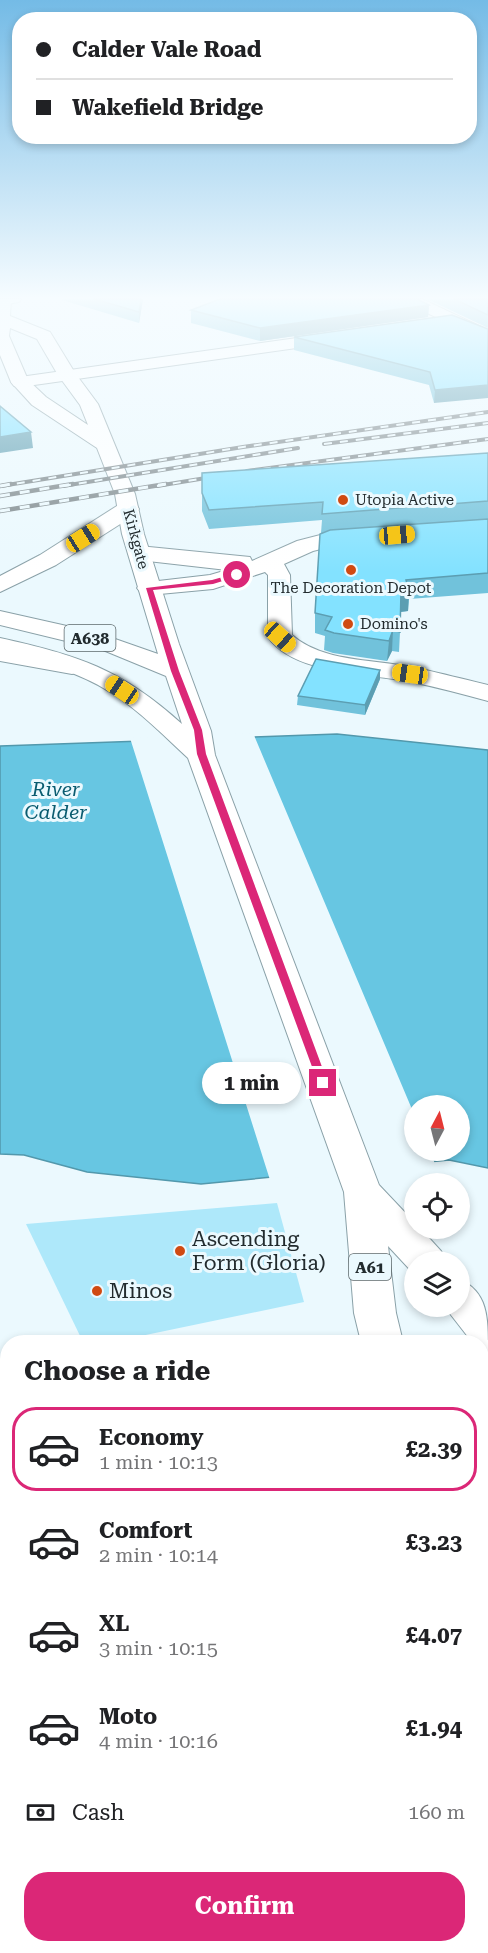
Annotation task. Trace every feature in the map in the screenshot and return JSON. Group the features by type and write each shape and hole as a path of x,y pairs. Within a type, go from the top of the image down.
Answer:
{"main road":[{"path":"28,390 39,401 104,444"},
{"name":"Kirkgate","path":"78,390 89,404 125,494 139,553 175,671"},
{"path":"0,585 41,563 128,509"},
{"path":"149,588 213,582 316,543 385,536"},
{"path":"139,553 223,562 271,561"},
{"path":"271,561 279,575 280,637 294,650 333,662 410,674 488,693"},
{"name":"A638","path":"0,618 78,634 147,656 175,671"},
{"name":"A638","path":"0,645 46,656 106,679 191,739"},
{"path":"0,654 74,666"},
{"name":"A61","path":"175,671 191,739 363,1192 375,1312 380,1335"},
{"name":"A61","path":"363,1192 417,1251"},
{"path":"470,1310 488,1332"},
{"path":"468,1317 474,1335"}],"shaded area":[{"path":"277,1203 304,1302 146,1335 80,1335 26,1224"}],"water":[{"name":"River Calder","path":"337,734 488,750 488,1168 454,1161 470,1161 470,1095 404,1095 404,1161 439,1161 201,1184 87,1172 24,1155 0,1154 0,746"}],"pier":[{"path":"253,733 406,1095 404,1095 404,1161 434,1161 435,1164 270,1180 130,738"}],"building":[{"path":"0,406 31,432 0,437"},
{"path":"488,453 488,501 322,514 323,502 209,510 202,493 202,473"},
{"path":"488,519 488,573 406,580 409,592 401,592 400,632 393,630 389,641 325,630 332,617 315,613 320,534 330,530"},
{"path":"316,659 380,670 365,705 298,696"}],"railway":[{"path":"1,486 243,447 488,412"},
{"path":"324,444 488,423"},
{"path":"247,471 488,439"},
{"path":"63,486 298,448"},
{"path":"157,486 218,476"},
{"path":"0,486 11,484"},
{"path":"0,496 73,484"},
{"path":"0,511 166,484"}],"place":[{"name":"Utopia Active","path":"343,500"},
{"name":"The Decoration Depot","path":"351,570"},
{"name":"Domino's","path":"348,624"},
{"name":"Ascending Form (Gloria)","path":"180,1251"},
{"name":"Minos","path":"97,1291"}],"route":[{"path":"237,575 213,582 149,588 175,671 185,691 198,730 201,754 323,1083"}]}
